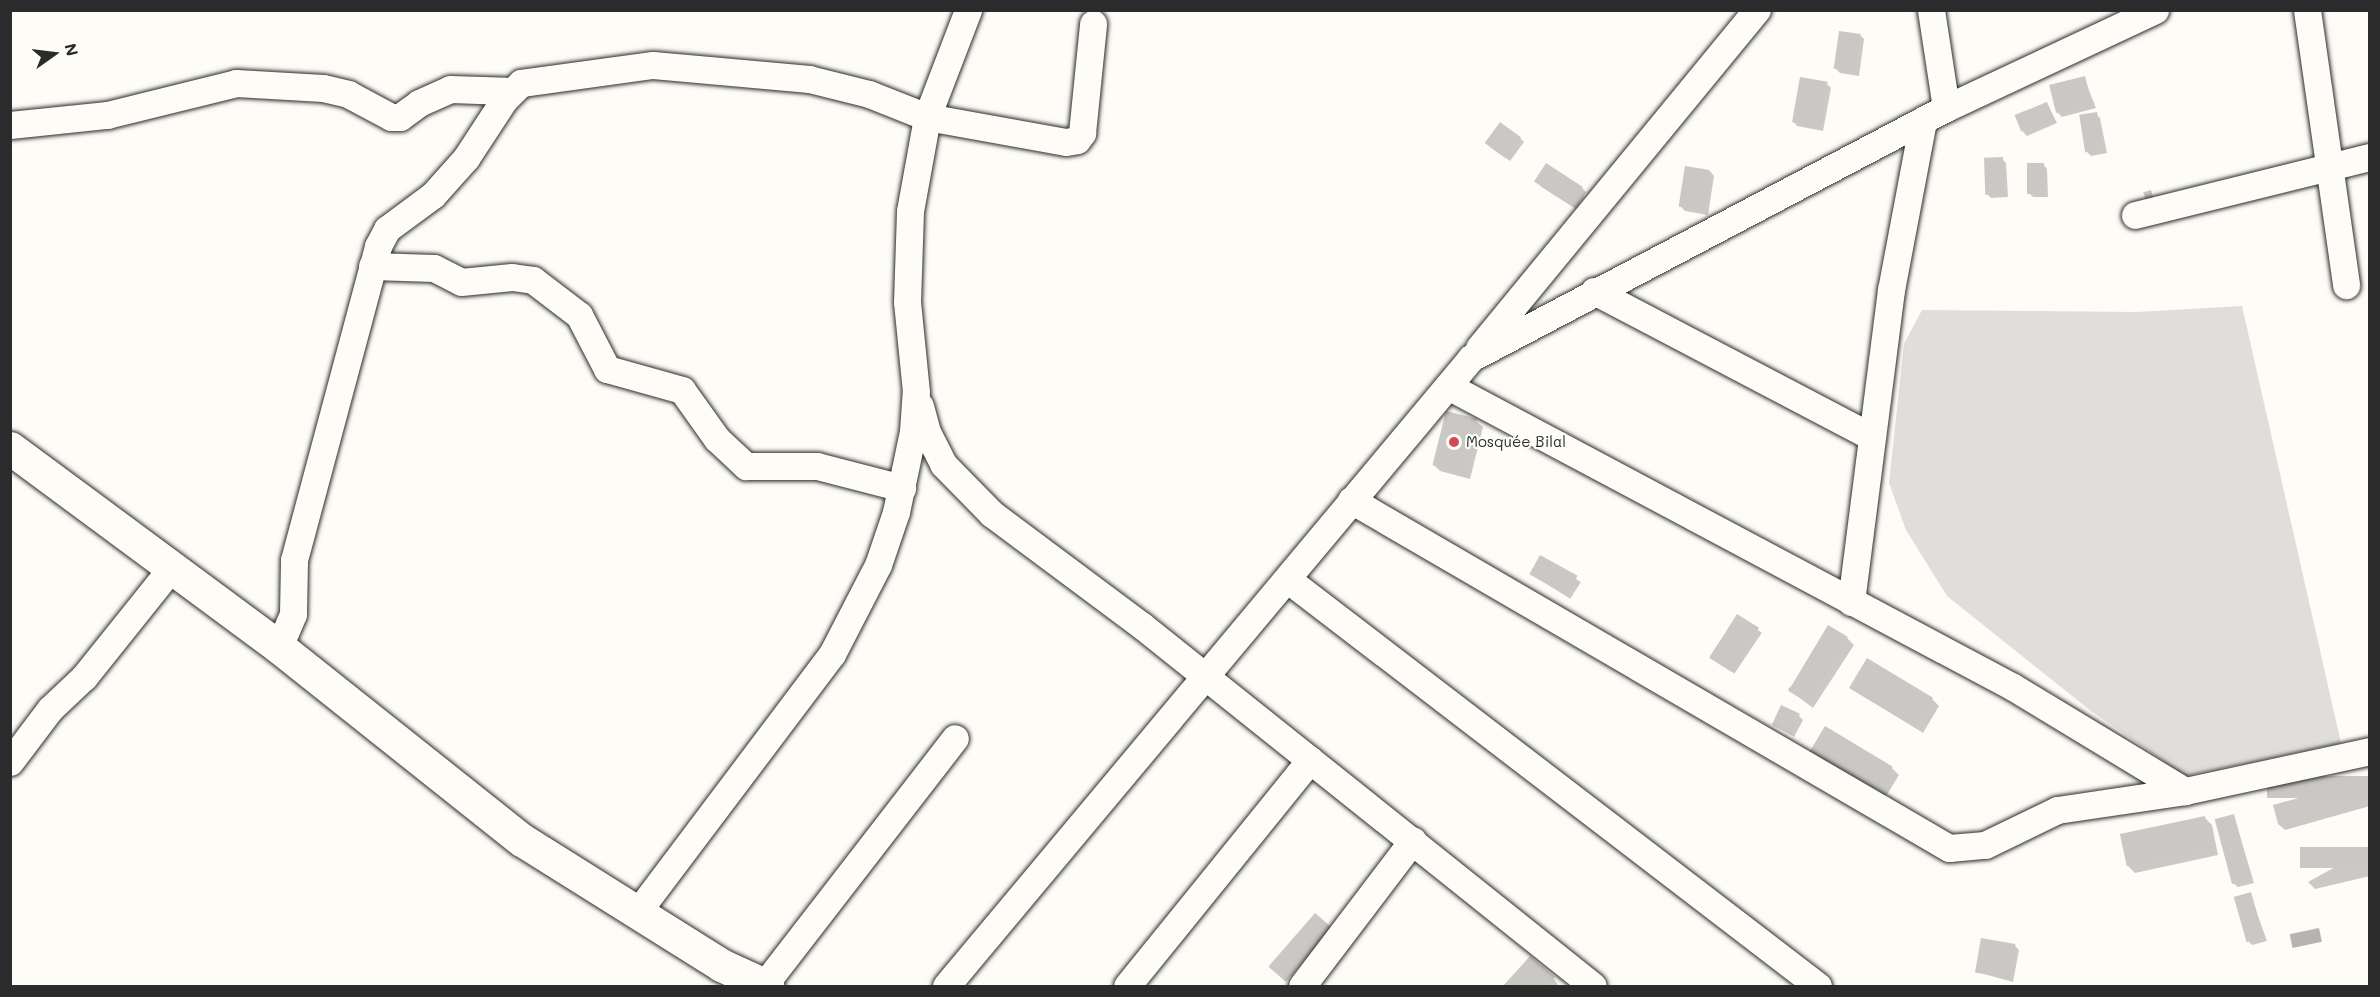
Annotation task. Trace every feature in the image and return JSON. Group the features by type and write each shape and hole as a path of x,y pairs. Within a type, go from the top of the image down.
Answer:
{"main road":[{"path":"10,448 174,566 279,646 522,840 639,910 721,965 766,986"}],"street":[{"path":"639,910 832,654 878,565 902,488 916,392 907,266 910,211 927,117 968,10"},
{"path":"946,987 1203,676 1448,386 1757,10"},
{"path":"1851,602 1870,436 1891,290 1934,114 1931,10"},
{"path":"1471,358 1594,291 1934,114 2155,10"},
{"path":"2307,10 2346,285"},
{"path":"279,646 293,614 294,560 372,266 387,230 433,195 466,158 511,91 530,80 653,64 809,80 869,94 927,117 1066,142 1077,140 1082,133 1093,24"},
{"path":"10,125 107,115 236,83 323,88 348,94 391,117 400,117 419,103 450,90 511,91"},
{"path":"2135,215 2329,165 2370,157"},
{"path":"372,266 434,268 461,282 512,277 533,280 579,315 607,369 682,390 717,440 746,466 817,466 902,488"},
{"path":"1594,291 1870,436"},
{"path":"1448,386 2013,687 2185,791"},
{"path":"916,392 933,449 961,486 1413,840 1593,987"},
{"path":"1351,500 1949,848 1985,845 2057,810 2185,791 2370,751"},
{"path":"10,762 50,709 84,677 174,566"},
{"path":"1287,579 1818,987"},
{"path":"766,986 955,738"},
{"path":"1127,987 1310,760"},
{"path":"1302,987 1413,840"}],"shaded area":[{"path":"2242,306 2341,743 2185,776 2091,711 1947,596 1906,530 1889,483 1904,344 1922,310 2137,312"},
{"path":"2319,928 2322,942 2293,948 2290,934"}],"building":[{"path":"1839,31 1861,34 1855,72 1834,69"},
{"path":"2085,76 2092,104 2056,113 2049,85"},
{"path":"1800,77 1828,82 1820,127 1792,122"},
{"path":"2047,102 2054,119 2021,132 2015,115"},
{"path":"2097,112 2103,150 2085,152 2079,115"},
{"path":"1500,122 1521,137 1506,158 1485,143"},
{"path":"2003,157 2004,194 1985,195 1984,158"},
{"path":"1546,163 1583,187 1571,205 1534,181"},
{"path":"2027,163 2044,163 2044,194 2027,194"},
{"path":"1685,166 1710,170 1703,210 1679,206"},
{"path":"2151,190 2155,204 2147,207 2143,192"},
{"name":"Mosquée Bilal","path":"1446,411 1477,419 1464,473 1432,465"},
{"path":"1540,555 1578,576 1567,595 1529,574"},
{"path":"1737,614 1759,628 1731,672 1709,658"},
{"path":"1828,625 1848,637 1808,703 1788,691"},
{"path":"1867,658 1933,698 1915,728 1849,688"},
{"path":"1781,705 1800,714 1791,734 1772,725"},
{"path":"1825,726 1893,767 1875,796 1807,755"},
{"path":"2267,776 2370,776 2370,798 2267,798"},
{"path":"2234,814 2251,879 2232,884 2215,819"},
{"path":"2205,816 2212,848 2127,866 2120,834"},
{"path":"2300,847 2370,847 2370,868 2300,868"},
{"path":"2251,892 2264,937 2247,942 2234,897"},
{"path":"1315,913 1332,928 1286,982 1268,967"},
{"path":"1981,938 2015,944 2009,979 1975,972"},
{"path":"1530,956 1555,977 1547,986 1503,986"}],"place":[{"name":"Mosquée Bilal","path":"1454,442"}]}
